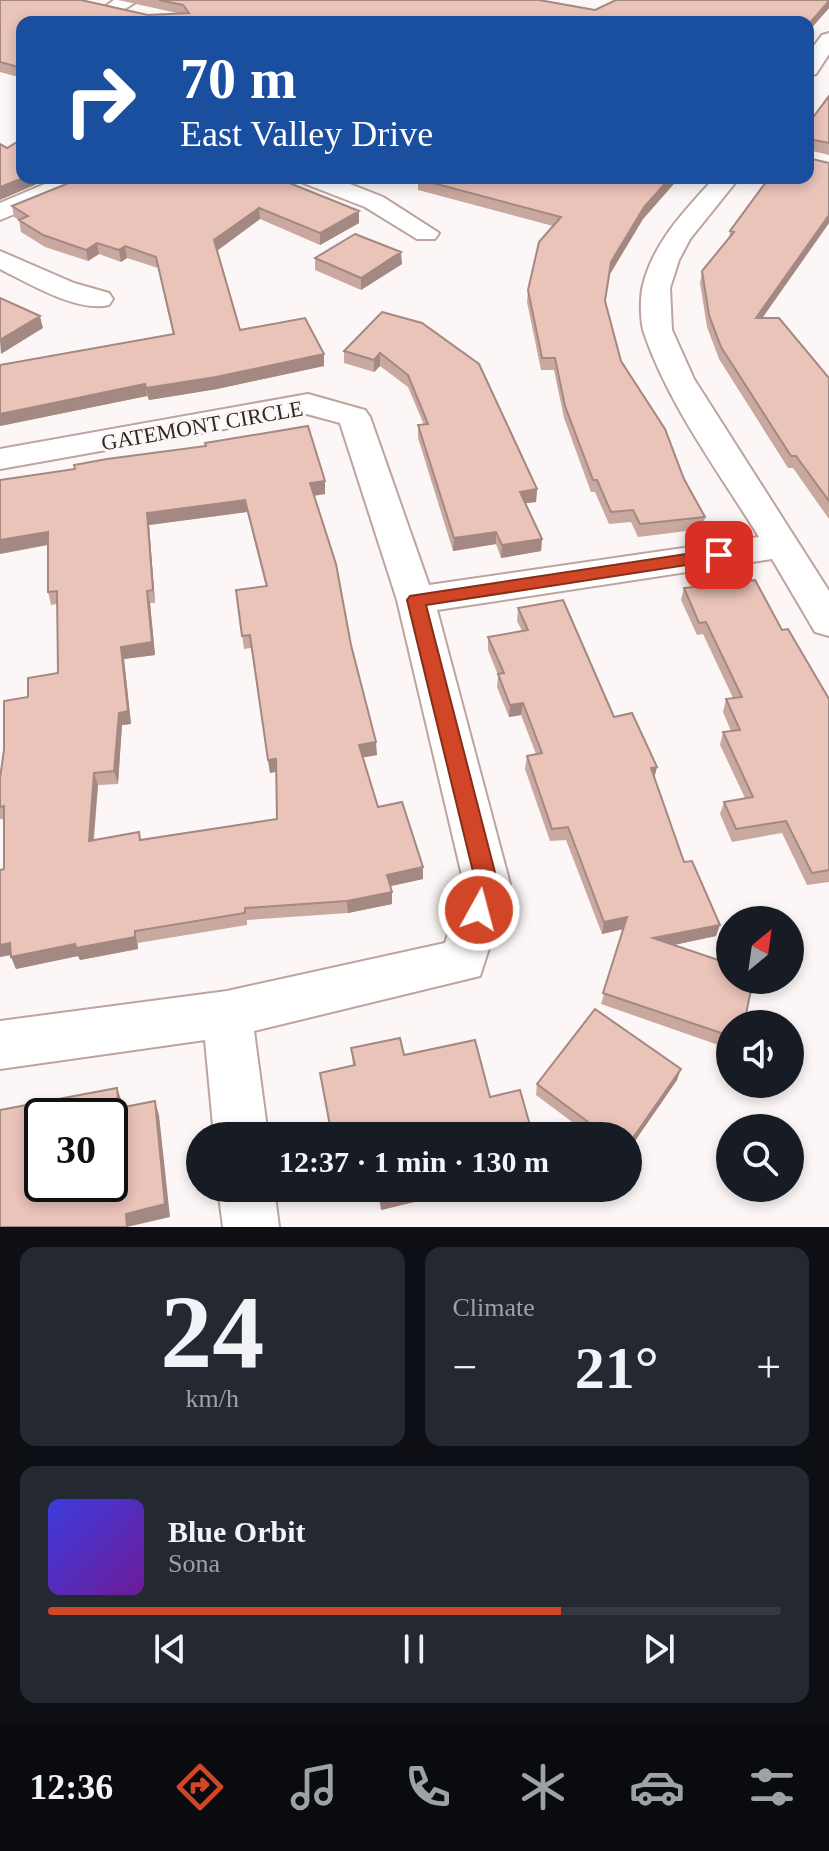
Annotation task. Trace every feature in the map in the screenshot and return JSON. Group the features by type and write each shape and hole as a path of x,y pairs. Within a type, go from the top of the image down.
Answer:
{"street":[{"path":"90,3 127,7"},
{"path":"814,60 829,39"},
{"path":"0,212 67,184"},
{"path":"328,184 374,202 426,233"},
{"path":"722,184 678,236 665,260 654,311 666,355 829,622"},
{"path":"0,259 64,289 99,299"},
{"name":"GATEMONT CIRCLE","path":"0,459 308,404 354,417 416,600"},
{"path":"0,1045 227,1014 463,961 487,884 416,600 780,546"},
{"path":"227,1014 239,1122"},
{"path":"248,1202 251,1227"}],"building":[{"path":"0,0 81,0 148,15 189,13 183,5 159,0 539,0 595,10 616,0 829,0 814,18 16,16 16,66 0,62"},
{"path":"829,96 829,143 814,140 814,116"},
{"path":"16,143 16,181 0,187 0,144 7,148"},
{"path":"814,159 829,163 829,215 756,318 779,318 829,378 829,501 796,456 791,456 721,347 709,315 702,271 734,232 730,231 765,184 814,184"},
{"path":"66,184 292,184 359,211 320,233 259,208 214,240 240,330 305,318 324,354 216,377 146,388 145,384 0,414 0,365 174,334 156,257 125,246 119,250 97,243 86,250 43,235 19,220 28,216 12,206"},
{"path":"437,184 665,184 644,207 611,262 605,301 621,361 665,429 684,479 705,517 640,524 633,510 611,512 597,480 593,480 565,406 555,358 542,358 528,290 539,242 561,217"},
{"path":"355,234 401,252 361,278 315,258"},
{"path":"0,298 40,316 0,340"},
{"path":"382,312 422,323 479,364 537,489 520,492 542,539 502,545 496,532 454,538 418,425 428,424 408,375 380,353 374,360 344,351"},
{"path":"308,426 325,481 310,483 336,564 351,645 376,742 359,745 378,807 402,802 423,867 387,875 392,892 347,901 245,908 245,913 135,931 135,937 76,948 75,944 11,957 10,943 0,945 0,870 4,869 4,806 0,807 0,778 4,750 4,701 28,697 28,678 58,673 57,591 48,592 48,532 0,540 0,480 75,469 74,465 107,459 206,446 205,443","holes":["245,500 267,586 236,590 242,636 250,635 268,760 276,759 277,819 140,840 139,832 89,841 94,773 114,771 119,713 128,711 121,647 152,642 147,591 153,590 147,513"]},
{"path":"755,580 782,630 788,629 829,699 829,870 812,873 786,821 736,829 724,802 753,797 723,732 740,730 726,699 742,697 706,622 699,623 684,588"},
{"path":"563,600 614,717 632,713 657,767 651,768 684,862 692,861 716,916 716,926 653,938 716,959 716,994 750,994 747,1010 716,1010 716,1031 603,993 627,917 604,922 568,827 552,829 527,756 542,753 523,703 510,705 498,674 504,673 488,637 528,630 518,608"},
{"path":"595,1009 681,1069 642,1125 642,1122 588,1122 537,1084"},
{"path":"400,1038 404,1055 475,1040 490,1097 520,1090 529,1122 329,1122 320,1073 355,1065 351,1048"},
{"path":"117,1088 118,1098 64,1098"},
{"path":"155,1101 165,1204 126,1214 127,1227 0,1227 0,1110 24,1105 24,1202 128,1202 128,1106"}],"route":[{"path":"479,910 487,884 416,600 719,555"}]}
